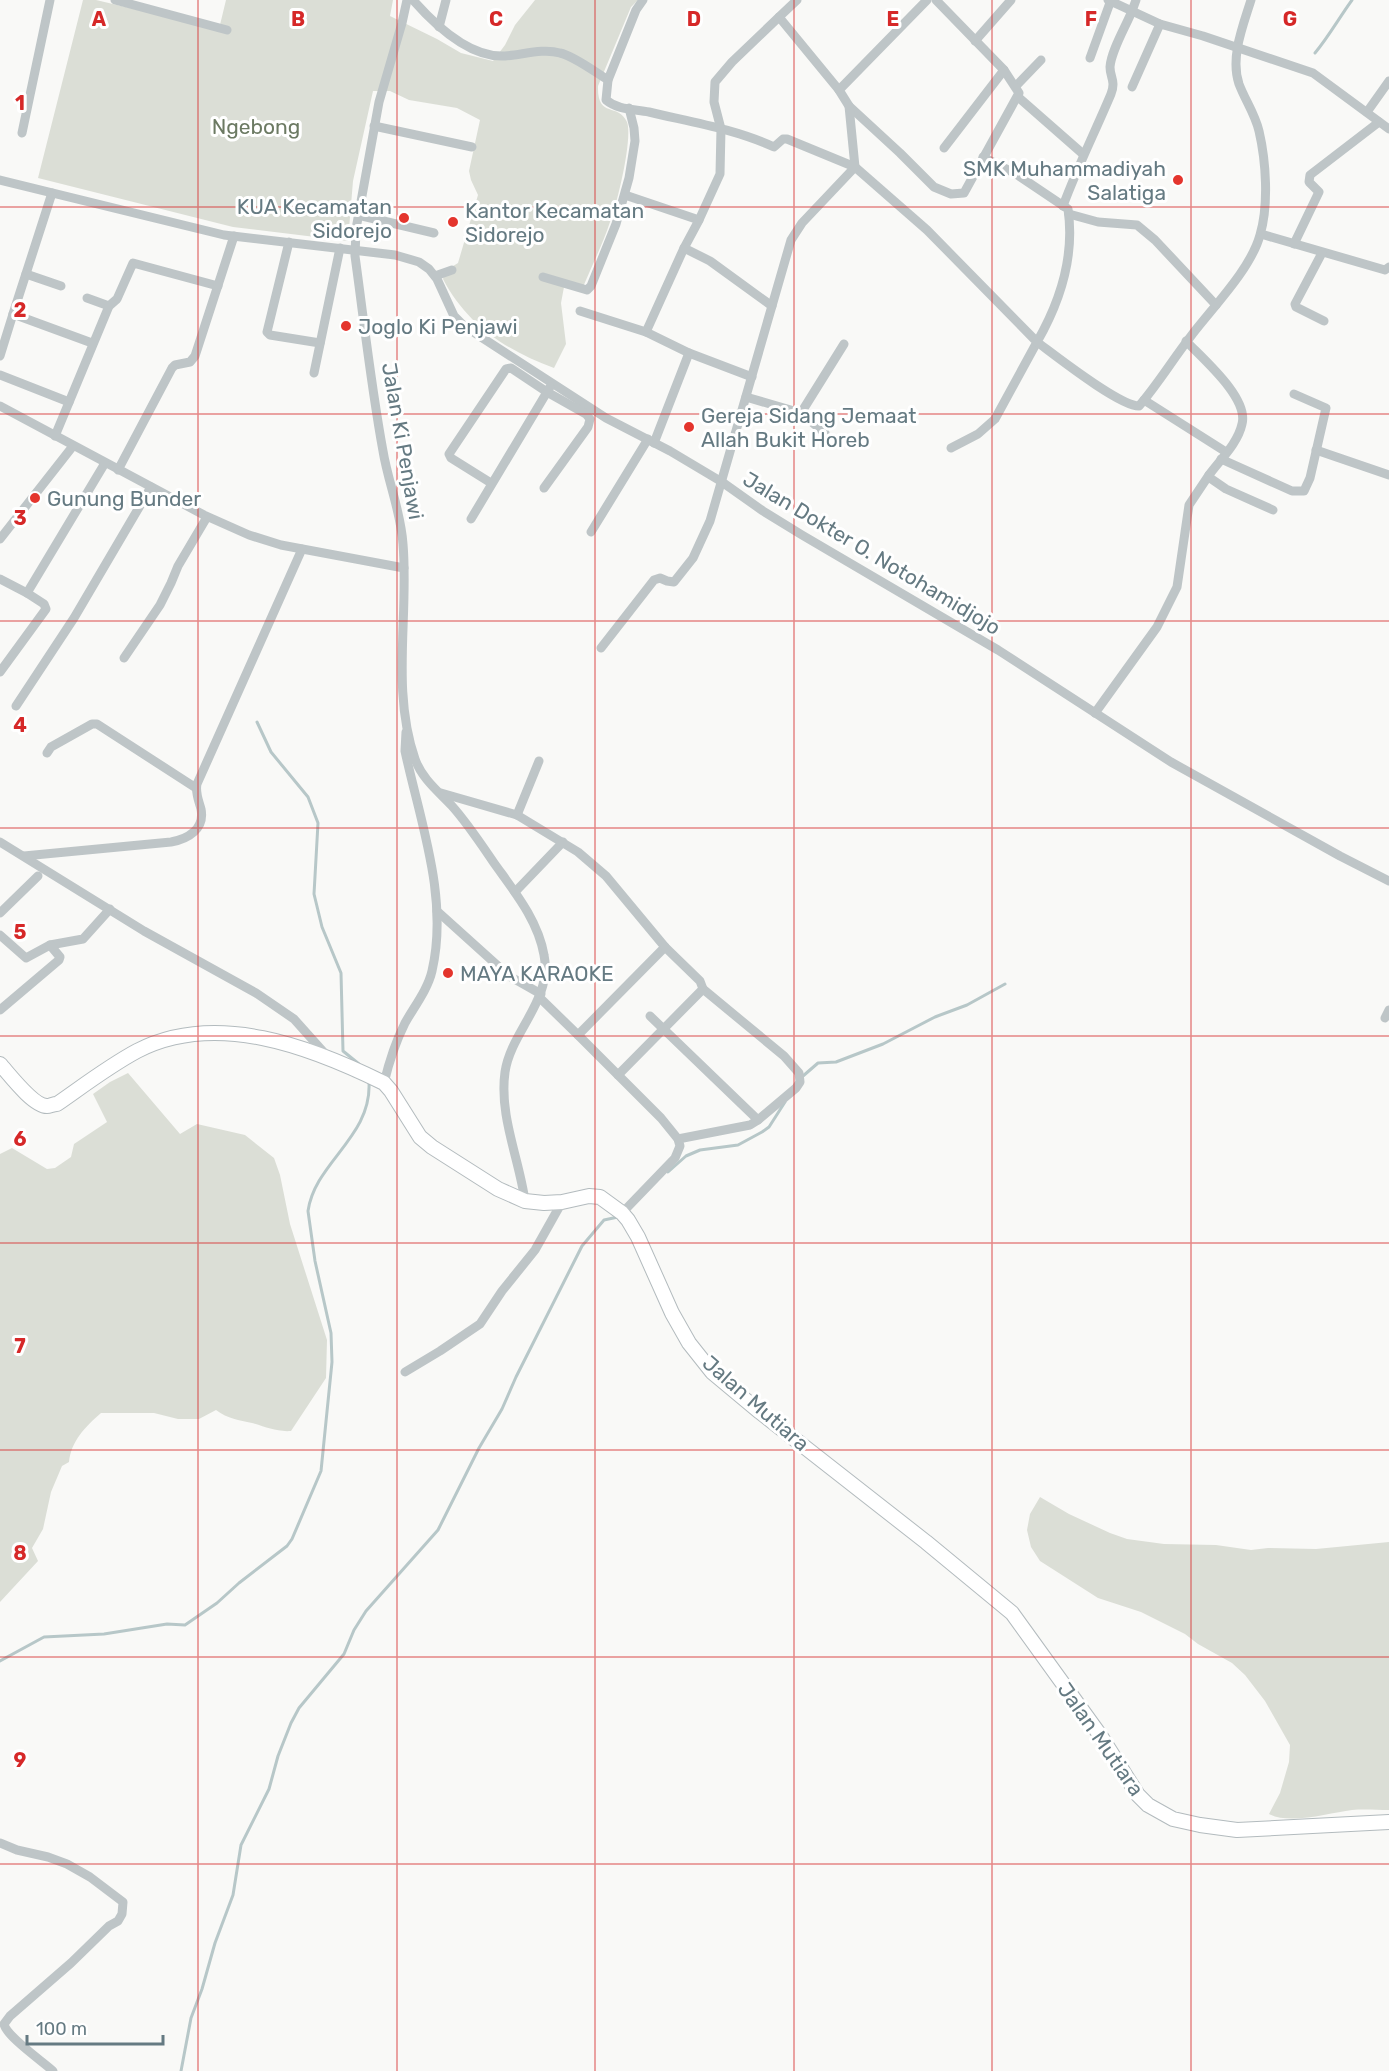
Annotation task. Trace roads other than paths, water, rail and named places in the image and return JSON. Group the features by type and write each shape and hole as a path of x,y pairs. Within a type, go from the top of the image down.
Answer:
{"street":[{"path":"22,133 50,0"},
{"path":"115,0 227,30"},
{"name":"Jalan Ki Penjawi","path":"407,0 374,126 358,215 355,250 378,426 403,541 402,657 407,727"},
{"path":"413,0 440,27 469,46 487,54 502,56 561,53 608,80"},
{"path":"440,27 446,0"},
{"path":"643,0 636,10 608,80 606,100 614,106 746,134 774,147 787,139 855,167 927,231 1037,342 1111,394 1136,406 1144,400 1186,341 1241,271 1261,234 1266,184 1264,163 1259,131 1235,65 1251,0"},
{"path":"646,332 720,174 721,129 714,102 715,82 732,62 797,0"},
{"path":"839,90 927,0"},
{"path":"779,17 839,90 849,106 938,190 951,194 964,194 1019,92 1004,70 936,0"},
{"path":"975,41 1011,0"},
{"path":"951,448 978,434 995,419 1051,319 1066,276 1068,255 1066,210 1083,154 1112,90 1113,76 1110,67 1136,0"},
{"path":"1090,58 1110,1 1160,24 1313,73 1389,129"},
{"path":"1132,87 1160,24"},
{"path":"1016,86 1041,60"},
{"path":"944,148 1004,70"},
{"path":"1366,112 1389,81"},
{"path":"1018,97 1083,154"},
{"path":"601,648 654,580 660,578 674,582 683,572 693,558 710,521 794,235 855,167 849,106"},
{"path":"543,277 586,289 590,288 608,248 625,195 635,141 629,108"},
{"path":"1294,244 1319,192 1309,182 1310,176 1379,122"},
{"path":"374,126 472,147"},
{"path":"983,157 1016,174 1066,210 1098,222 1137,225 1155,240 1216,305"},
{"path":"0,180 234,236 396,255 425,266 435,276 452,270"},
{"path":"0,356 52,193"},
{"path":"625,195 699,220"},
{"path":"358,215 434,233"},
{"path":"1261,234 1385,270 1389,267"},
{"path":"118,470 172,368 175,365 190,362 195,356 234,236"},
{"path":"289,242 267,332 270,335 320,343"},
{"path":"314,373 340,248"},
{"path":"684,248 710,261 772,306"},
{"path":"1322,253 1295,304 1296,307 1324,321"},
{"path":"55,436 92,343 109,306 117,298 132,264 135,262 218,286"},
{"path":"26,274 61,286"},
{"name":"Jalan Dokter O. Notohamidjojo","path":"435,276 454,316 464,326 606,418 722,482 763,511 998,650 1192,774 1389,881"},
{"path":"87,297 109,306"},
{"path":"580,311 646,332 689,353 752,377"},
{"path":"13,314 92,343"},
{"path":"1095,713 1158,627 1177,587 1189,505 1224,456 1242,425 1241,406 1218,374 1186,341"},
{"path":"801,413 844,344"},
{"path":"591,532 651,441 689,353"},
{"path":"491,483 451,458 449,454 508,368 513,368 547,392 586,414 590,422 544,488"},
{"path":"0,375 69,402"},
{"path":"471,519 552,383"},
{"path":"1144,400 1224,456 1292,492 1305,492 1326,408 1294,394"},
{"path":"746,396 801,413 825,433"},
{"path":"0,406 151,488 249,535 302,549 404,568"},
{"path":"0,538 74,446"},
{"path":"1316,450 1389,475"},
{"path":"27,594 105,463"},
{"path":"1209,475 1216,484 1274,510"},
{"path":"16,706 74,618 151,488"},
{"path":"124,658 160,605 178,566 207,516"},
{"path":"24,856 179,840 196,830 201,822 201,811 196,788 302,549"},
{"path":"0,579 44,604 46,609 0,672"},
{"path":"47,753 51,747 92,724 97,724 196,788"},
{"path":"407,727 415,760 420,770 470,828 515,892 524,905 542,944 546,967 540,995 510,1053 504,1083 506,1114 525,1201"},
{"path":"0,1064 28,1094 40,1104 47,1106 57,1104 137,1051 162,1040 216,1034 265,1037 293,1045 384,1083 396,1043 428,984 432,972 437,911 430,864 405,750 404,739 407,727"},
{"path":"517,815 538,761"},
{"path":"438,792 517,815 578,852 606,876 664,946 700,981 703,989 784,1056 799,1073 799,1085 750,1125 678,1139"},
{"path":"0,842 110,909 256,993 294,1019 330,1059"},
{"path":"515,892 563,842"},
{"path":"0,913 38,876"},
{"path":"0,935 25,958 50,945 83,939 110,909"},
{"path":"437,911 509,976 540,995 661,1118 678,1139 680,1146 675,1158 622,1214"},
{"path":"0,1010 59,960 60,957 50,945"},
{"path":"578,1035 664,946"},
{"path":"618,1075 703,989"},
{"path":"650,1016 758,1120"},
{"name":"Jalan Mutiara","path":"384,1083 420,1137 498,1189 525,1201 544,1203 589,1196 600,1197 622,1214 638,1237 689,1343 712,1372 1012,1613 1100,1735 1138,1794 1148,1805 1173,1819 1237,1830 1389,1822"},
{"path":"405,1372 441,1352 480,1324 502,1291 535,1250 562,1202"},
{"path":"0,1843 67,1864 90,1877 123,1902 122,1914 118,1921 109,1926 4,2024 6,2031 15,2041 26,2047 52,2071"}],"waterway":[{"path":"1315,53 1352,0"},
{"path":"257,722 271,752 308,797 318,823 314,894 322,927 341,973 343,1051 359,1064"},
{"path":"803,1076 818,1063 836,1062 883,1044 935,1017 967,1005 1005,984"},
{"path":"0,1661 44,1637 104,1634 167,1624 185,1625 217,1603 287,1546 292,1539 321,1471 332,1362 331,1333 315,1261 308,1211 321,1178 362,1118 368,1101 369,1082"},
{"path":"668,1172 686,1156 700,1150 738,1145 762,1132 769,1127 785,1102"},
{"path":"181,2071 191,2018 233,1895 241,1845 269,1789 278,1756 291,1723 299,1708 344,1654 354,1630 366,1611 438,1530 479,1448 502,1409 582,1246 604,1220 618,1217"}],"place":[{"name":"SMK Muhammadiyah Salatiga","path":"1178,180"},
{"name":"KUA Kecamatan Sidorejo","path":"404,218"},
{"name":"Kantor Kecamatan Sidorejo","path":"453,222"},
{"name":"Joglo Ki Penjawi","path":"346,326"},
{"name":"Gereja Sidang Jemaat Allah Bukit Horeb","path":"689,427"},
{"name":"Gunung Bunder","path":"35,498"},
{"name":"MAYA KARAOKE","path":"448,973"}],"park label":[{"name":"Ngebong","path":"256,126"}]}
